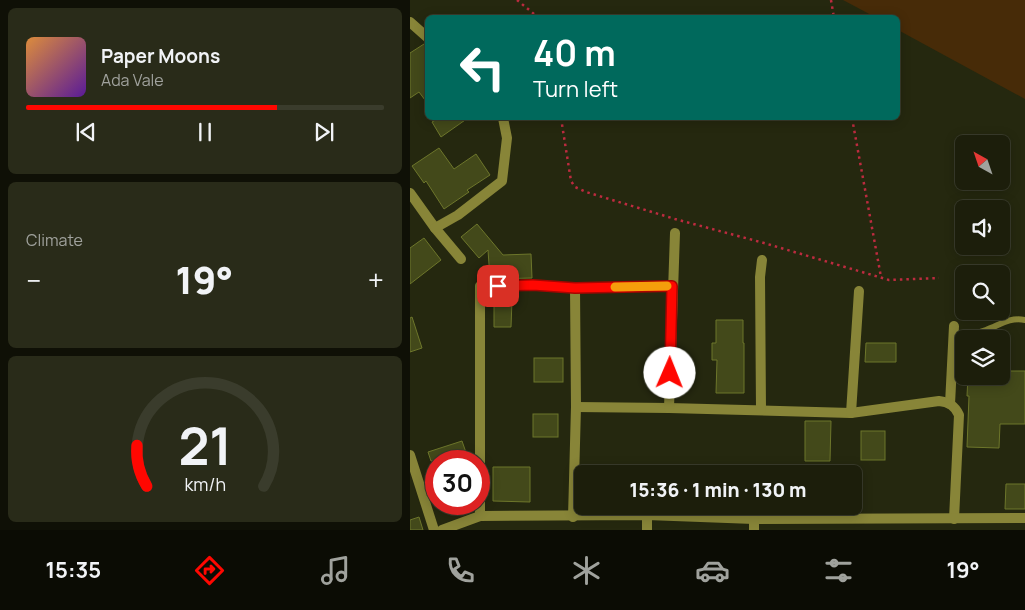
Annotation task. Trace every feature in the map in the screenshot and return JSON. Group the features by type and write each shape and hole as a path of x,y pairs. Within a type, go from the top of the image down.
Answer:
{"street":[{"path":"410,22 414,33"},
{"path":"435,228 464,211 502,181 507,138 503,120"},
{"path":"410,193 460,259"},
{"path":"669,408 675,233"},
{"path":"761,410 760,277 762,260"},
{"path":"480,516 480,286 533,285 575,288 672,286"},
{"path":"573,517 576,407 575,288"},
{"path":"851,413 858,291"},
{"path":"950,404 954,330"},
{"path":"576,407 851,413 939,401 944,402 956,408 959,415 954,519"},
{"path":"410,455 434,530"},
{"path":"442,530 480,516 573,517 647,515 754,519 1025,518"},
{"path":"647,515 647,530"},
{"path":"754,519 754,530"}],"lane":[{"path":"954,330 961,335 984,331 1011,319 1025,320"}],"path":[{"path":"517,0 535,15"},
{"path":"831,0 834,15"},
{"path":"561,120 571,181 580,190 889,280 939,278"},
{"path":"852,120 881,277"}],"shaded area":[{"path":"843,0 1025,0 1025,99 900,31 900,15 871,15"}],"building":[{"path":"425,44 425,100 419,92 410,98 410,53"},
{"path":"436,120 465,120 441,137 432,122"},
{"path":"439,148 454,169 476,154 490,175 467,190 469,192 444,209 426,181 424,183 412,166"},
{"path":"477,224 503,255 531,254 532,278 490,279 488,250 479,258 461,237"},
{"path":"424,238 441,260 410,284 410,248"},
{"path":"494,300 512,300 511,327 494,327"},
{"path":"412,317 422,348 410,352 410,318"},
{"path":"716,320 743,320 744,393 716,393 717,360 712,360 712,343 716,343"},
{"path":"866,343 896,343 896,362 865,362"},
{"path":"534,358 563,358 563,382 534,382"},
{"path":"1010,371 1025,371 1025,424 1000,424 999,448 967,447 969,396 967,396 968,385 1010,385"},
{"path":"533,414 558,414 558,437 533,437"},
{"path":"805,421 831,421 830,461 805,461"},
{"path":"861,431 885,431 885,460 861,460"},
{"path":"462,441 465,450 434,450"},
{"path":"493,467 530,467 530,502 493,501"},
{"path":"1006,484 1025,484 1025,509 1005,509"},
{"path":"419,517 423,530 410,530 410,520"}],"slow traffic":[{"path":"615,287 667,286"}],"route":[{"path":"498,286 533,285 575,288 672,286 670,373"}]}
